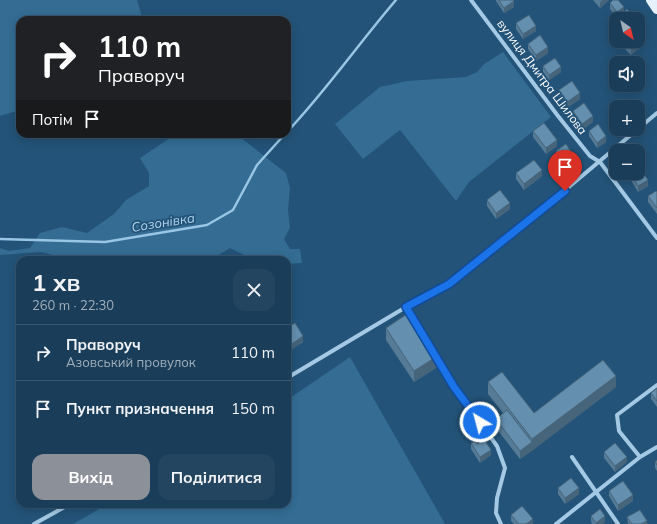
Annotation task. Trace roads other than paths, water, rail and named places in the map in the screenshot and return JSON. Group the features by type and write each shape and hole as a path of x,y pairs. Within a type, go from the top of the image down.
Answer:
{"main road":[{"path":"651,0 657,9"}],"street":[{"name":"вулиця Дмитра Шилова","path":"471,0 558,116 590,156 600,162 657,238"},
{"path":"291,376 406,307 449,284 495,249 657,113"},
{"path":"406,307 410,314"},
{"path":"434,354 454,387 497,446 505,468 497,498 496,513 502,524"},
{"path":"640,457 619,431 617,415 657,385"},
{"path":"556,524 596,494 640,457 657,447"},
{"path":"572,457 618,524"},
{"path":"34,524 63,508"}],"waterway":[{"name":"Созонівка","path":"291,127 396,0"},
{"name":"Созонівка","path":"0,239 105,242 207,225 233,210 257,165 281,138"}]}
